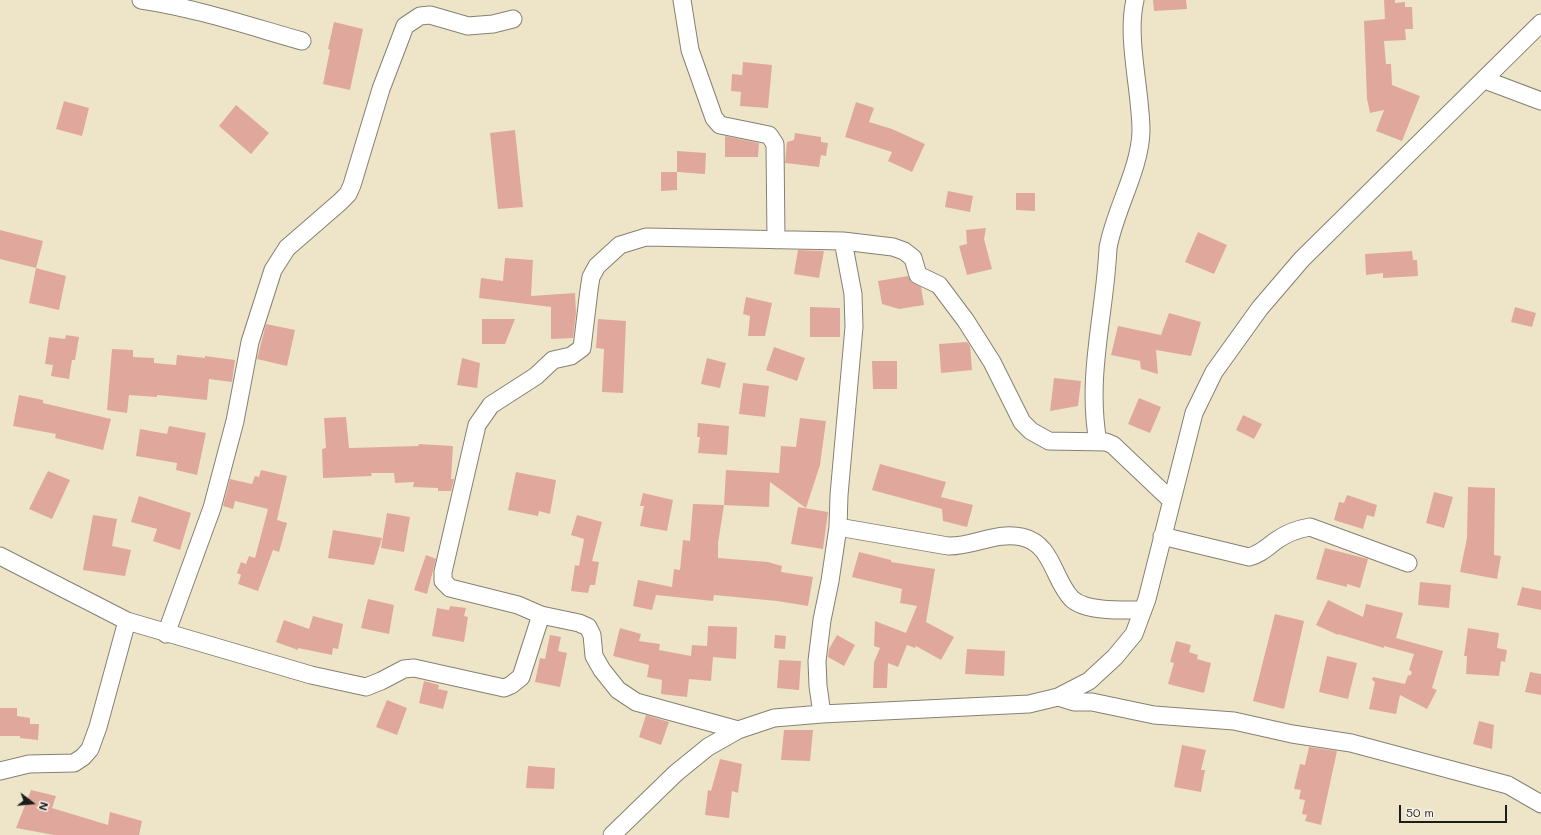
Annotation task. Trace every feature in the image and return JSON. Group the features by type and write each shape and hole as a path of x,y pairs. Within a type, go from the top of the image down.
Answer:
{"street":[{"path":"141,0 168,4 302,41"},
{"path":"682,0 690,50 714,118 720,125 769,135 775,144 776,240"},
{"path":"1098,442 1094,418 1093,390 1108,248 1112,226 1136,161 1141,132 1133,25 1135,0"},
{"path":"166,634 212,508 235,421 250,342 273,270 287,248 348,194 381,89 405,26 420,16 430,15 468,26 493,24 513,19"},
{"path":"612,835 676,773 708,747 738,730 774,718 822,714 1029,704 1058,697 1089,681 1115,658 1134,634 1143,610 1194,413 1214,372 1260,308 1302,259 1485,80 1541,23"},
{"path":"1485,80 1541,101"},
{"path":"738,730 636,702 618,690 602,670 594,656 592,635 588,627 579,623 541,616 518,605 450,588 443,581 443,572 471,449 477,425 482,414 490,405 536,376 553,360 571,356 582,348 591,277 597,266 620,245 646,237 843,241 893,247 904,251 913,258 918,275 938,285 966,321 992,362 1022,422 1031,431 1049,441 1098,442 1113,444 1171,500"},
{"path":"822,714 818,686 817,661 822,620 830,581 838,527 839,495 854,327 853,294 843,241"},
{"path":"838,527 948,546 962,547 1000,535 1024,537 1038,545 1048,555 1072,599 1092,607 1110,610 1143,610"},
{"path":"1162,536 1249,557 1258,555 1277,540 1296,530 1310,527 1408,563"},
{"path":"0,556 127,621 166,634 232,651 311,675 366,687 381,681 404,668 414,668 504,688 511,685 521,677 541,616"},
{"path":"0,771 30,764 74,763 84,757 90,749 98,727 127,621"},
{"path":"1058,697 1074,702 1092,702 1154,715 1234,721 1292,734 1351,743 1508,784 1541,804"}],"building":[{"path":"1153,0 1186,0 1187,9 1154,11"},
{"path":"1384,0 1395,0 1395,3 1405,2 1405,7 1412,7 1413,29 1405,29 1406,40 1384,41 1386,64 1391,64 1392,85 1420,96 1402,141 1376,131 1384,110 1370,113 1367,99 1364,21 1385,19"},
{"path":"334,22 363,29 350,90 323,84"},
{"path":"743,62 772,65 768,108 740,106 741,92 731,91 732,74 742,75"},
{"path":"64,101 89,108 82,136 56,129"},
{"path":"856,102 874,108 869,122 892,129 925,144 912,172 888,161 892,152 845,137"},
{"path":"236,105 269,133 251,154 219,126"},
{"path":"515,130 523,207 498,209 490,133"},
{"path":"795,133 821,137 821,142 828,143 826,156 821,155 819,167 785,163 787,142 794,140"},
{"path":"725,136 759,143 758,157 725,157"},
{"path":"677,151 706,153 705,174 677,172"},
{"path":"661,172 677,172 677,190 661,191"},
{"path":"948,191 973,196 970,212 945,207"},
{"path":"1016,193 1035,193 1035,211 1016,210"},
{"path":"986,228 984,239 992,269 967,275 959,246 967,244 966,230"},
{"path":"0,230 43,241 36,268 0,259"},
{"path":"1198,232 1227,245 1214,274 1185,262"},
{"path":"798,250 824,251 819,278 794,274"},
{"path":"1412,251 1413,260 1417,260 1418,276 1383,278 1383,273 1366,275 1365,254"},
{"path":"505,258 533,260 531,296 575,293 576,313 573,338 551,339 551,307 479,298 481,278 503,281"},
{"path":"36,268 66,276 59,310 29,303"},
{"path":"908,276 911,282 921,287 924,305 899,309 882,304 878,281"},
{"path":"746,297 772,303 765,336 748,336 750,316 743,314"},
{"path":"810,307 840,308 840,337 810,337"},
{"path":"1515,307 1536,313 1532,327 1511,322"},
{"path":"1169,313 1201,322 1191,356 1156,350 1158,374 1141,369 1140,361 1111,355 1118,326 1161,335"},
{"path":"482,319 515,319 505,344 482,344"},
{"path":"598,319 626,321 623,393 602,392 604,349 596,348"},
{"path":"266,324 295,330 287,366 257,359"},
{"path":"66,335 79,337 75,360 72,360 69,379 51,376 53,365 45,364 49,337 65,339"},
{"path":"967,342 970,346 972,370 941,373 939,344"},
{"path":"774,347 805,358 797,381 766,370"},
{"path":"112,349 133,350 133,357 154,358 154,363 176,365 177,355 205,358 205,356 235,360 232,382 209,379 207,400 157,395 157,397 129,395 127,413 107,410"},
{"path":"462,358 480,363 477,388 457,385"},
{"path":"707,358 726,363 720,388 701,384"},
{"path":"872,361 897,361 897,389 873,389"},
{"path":"1054,378 1081,381 1078,406 1050,411"},
{"path":"743,383 769,386 765,417 739,414"},
{"path":"19,395 43,400 43,403 111,419 103,450 55,438 56,434 13,426"},
{"path":"1139,398 1161,407 1150,433 1128,424"},
{"path":"1243,415 1262,424 1254,439 1236,430"},
{"path":"346,417 349,448 418,446 419,444 453,446 451,479 454,479 451,491 438,491 438,488 413,487 414,482 395,483 394,473 371,473 372,476 323,478 322,449 326,448 324,418"},
{"path":"800,418 826,421 820,465 806,508 770,482 769,507 724,505 726,470 779,473 781,446 796,447"},
{"path":"698,423 729,426 727,455 698,453 700,437 697,437"},
{"path":"169,426 206,433 197,475 176,470 177,463 136,456 140,429 167,434"},
{"path":"880,464 946,482 941,497 973,505 967,527 943,521 942,509 872,490"},
{"path":"261,470 287,476 277,520 287,523 279,552 273,550 258,591 238,584 241,575 237,573 241,562 246,564 249,556 255,558 268,509 235,501 233,509 223,506 230,479 252,484 255,476 259,477"},
{"path":"48,471 70,480 52,519 29,509"},
{"path":"516,472 556,480 550,514 539,511 538,516 508,510"},
{"path":"1468,487 1495,488 1494,555 1501,556 1497,579 1460,572 1467,538"},
{"path":"1434,492 1453,497 1444,528 1426,523"},
{"path":"643,493 673,500 667,531 640,526 644,506 640,506"},
{"path":"1347,495 1377,505 1374,517 1367,515 1363,529 1334,520 1339,502 1344,503"},
{"path":"139,496 191,513 180,550 153,541 157,529 131,522"},
{"path":"693,504 724,505 718,543 718,558 768,562 782,566 781,572 813,577 808,606 777,601 714,595 713,601 656,595 652,610 633,606 638,580 672,587 674,569 680,570 683,540 690,541"},
{"path":"798,507 828,512 823,549 791,544"},
{"path":"387,513 410,517 404,552 381,548"},
{"path":"93,515 117,519 112,546 131,550 125,576 83,570"},
{"path":"577,515 602,522 592,561 599,562 595,585 590,585 588,593 571,591 575,565 579,566 584,539 571,535"},
{"path":"333,530 382,538 374,565 328,558"},
{"path":"1325,548 1368,559 1360,588 1347,584 1347,587 1316,579"},
{"path":"859,552 891,560 891,562 935,569 926,622 954,637 941,660 916,646 915,648 907,645 898,667 888,663 887,688 873,688 874,662 880,648 874,646 875,621 906,633 917,606 900,603 902,589 852,577"},
{"path":"426,555 436,559 427,594 414,590"},
{"path":"1420,582 1451,585 1449,608 1418,605"},
{"path":"1522,587 1541,591 1541,610 1517,605"},
{"path":"368,599 394,605 389,634 361,628"},
{"path":"1328,600 1363,617 1366,604 1403,613 1396,638 1443,651 1432,688 1437,690 1427,709 1400,695 1396,714 1369,709 1375,682 1372,680 1373,677 1405,684 1408,675 1410,676 1412,672 1409,670 1414,654 1384,646 1384,648 1338,635 1316,625"},
{"path":"450,606 466,608 464,616 468,617 464,642 432,636 437,608 449,610"},
{"path":"1275,614 1304,621 1284,709 1253,701"},
{"path":"313,616 343,624 338,649 333,648 332,655 298,648 298,650 276,642 284,620 309,629"},
{"path":"708,626 737,627 736,659 713,657 711,681 689,679 687,697 661,694 662,680 647,677 649,665 613,656 620,628 641,634 639,641 660,644 659,650 691,656 692,645 707,646"},
{"path":"1468,628 1499,633 1497,648 1507,650 1505,662 1501,661 1499,676 1466,674 1467,656 1464,656"},
{"path":"550,635 561,637 558,651 567,653 560,687 535,682 540,658 545,659"},
{"path":"775,635 786,636 785,649 774,648"},
{"path":"837,635 855,645 844,666 828,657 829,649"},
{"path":"1176,641 1191,645 1189,652 1198,655 1197,659 1211,663 1204,693 1168,684 1174,663 1170,662"},
{"path":"967,649 1005,651 1004,676 965,674"},
{"path":"1327,656 1357,663 1348,699 1319,692"},
{"path":"779,660 801,661 799,690 777,688"},
{"path":"1530,672 1541,674 1541,695 1525,692"},
{"path":"424,681 439,685 438,689 448,691 443,709 419,703"},
{"path":"387,700 407,708 397,735 376,727"},
{"path":"0,708 17,708 17,716 30,718 30,724 39,724 38,740 20,738 20,736 0,736"},
{"path":"646,715 669,722 661,745 639,737"},
{"path":"1479,721 1494,725 1492,749 1473,744"},
{"path":"784,730 813,730 810,761 781,760"},
{"path":"1182,745 1206,750 1201,770 1205,770 1201,792 1174,787"},
{"path":"1309,747 1337,751 1321,825 1305,821 1307,815 1302,814 1305,800 1299,799 1301,790 1294,789 1300,764 1305,765"},
{"path":"720,759 742,764 738,793 732,791 729,818 705,815 708,790 711,791"},
{"path":"528,766 555,768 554,789 526,788"},
{"path":"31,790 56,796 52,808 108,825 110,812 142,821 139,835 54,835 16,828"}]}
